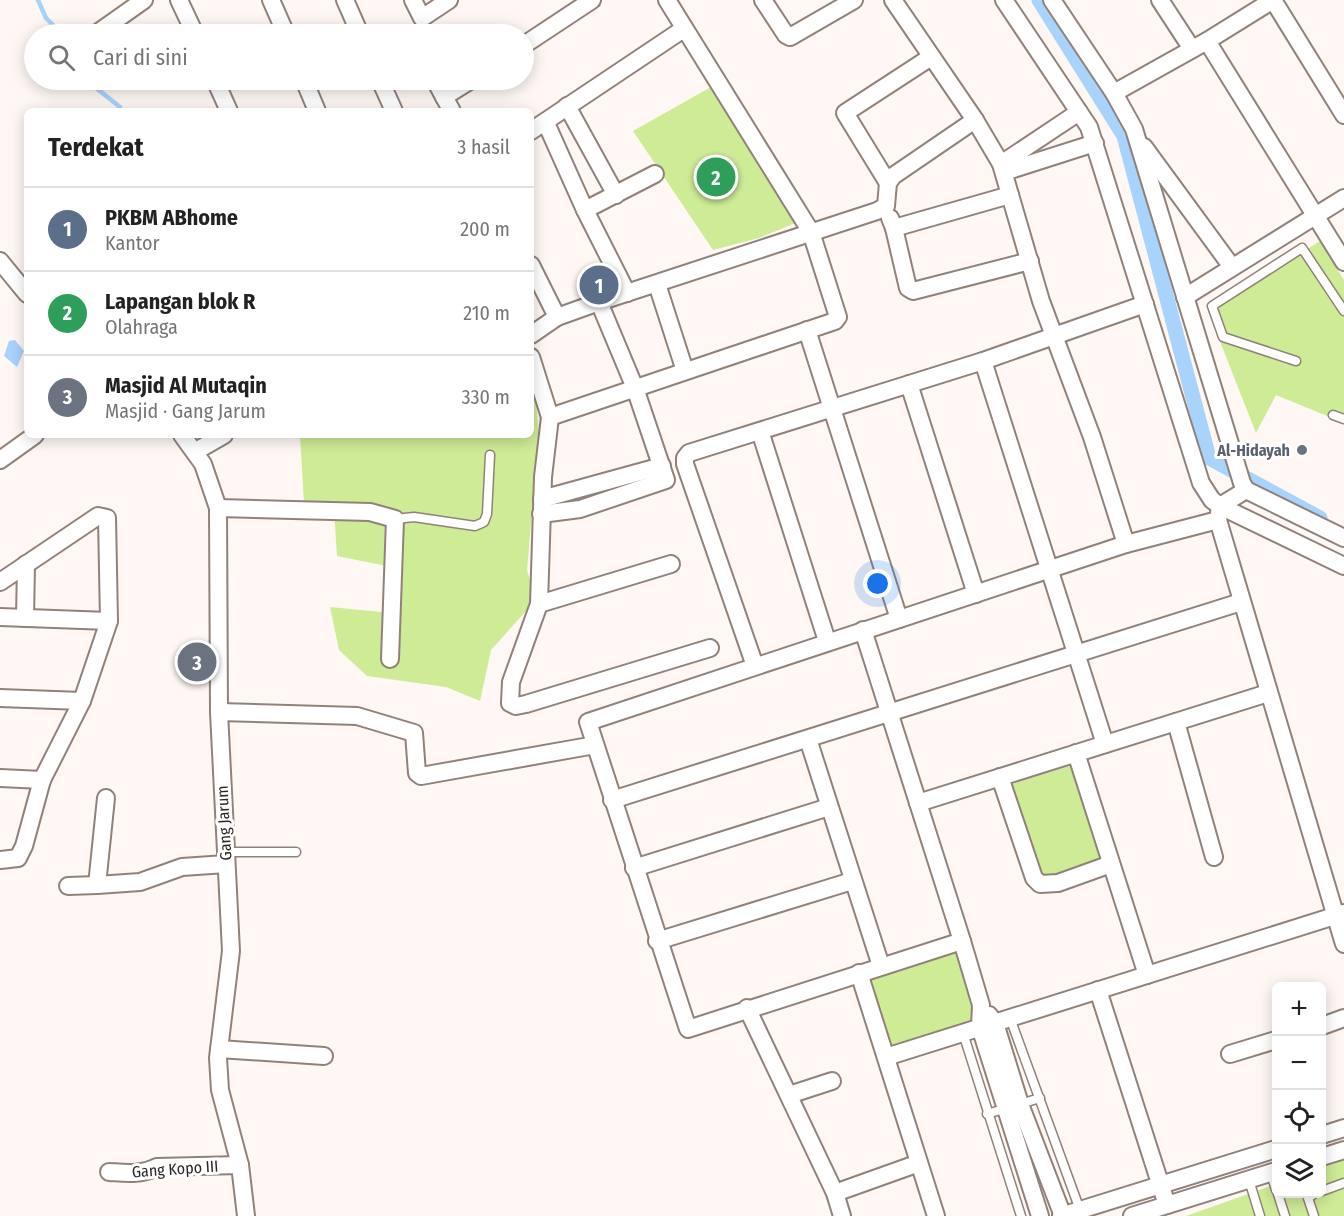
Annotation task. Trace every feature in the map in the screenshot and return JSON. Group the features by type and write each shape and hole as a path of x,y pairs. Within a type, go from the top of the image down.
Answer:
{"street":[{"path":"110,24 144,0"},
{"path":"179,0 190,24"},
{"path":"271,0 282,24"},
{"path":"345,0 356,24"},
{"path":"413,0 422,18 449,0"},
{"path":"534,38 592,0"},
{"path":"550,417 835,321 838,312 811,232 667,0"},
{"path":"763,0 786,35 790,37 854,0"},
{"path":"893,0 975,120 1003,168 1030,261 1092,437 1126,544"},
{"path":"1004,0 1079,112 1095,143 1201,483 1219,513 1241,602 1339,914 1344,944"},
{"path":"1052,0 1114,93 1138,138 1232,267"},
{"path":"1160,0 1192,49"},
{"path":"1114,93 1207,41 1273,0 1344,115"},
{"path":"627,293 539,127 567,105 679,32"},
{"path":"1207,41 1344,262"},
{"path":"932,57 845,113 888,183 886,206 894,228 908,288 913,291 1030,261"},
{"path":"219,90 225,108"},
{"path":"308,90 316,108"},
{"path":"385,90 393,108"},
{"path":"440,90 448,104 461,90"},
{"path":"567,105 616,195"},
{"path":"1003,168 1079,112"},
{"path":"888,183 913,160 975,120"},
{"path":"1138,138 1241,479 1343,534"},
{"path":"1003,168 1095,143"},
{"path":"585,210 655,174"},
{"path":"894,228 1010,195"},
{"path":"1185,297 1344,198"},
{"path":"534,333 557,317 886,206"},
{"path":"0,261 24,290"},
{"path":"534,271 557,317"},
{"path":"657,284 685,371"},
{"path":"541,507 580,509 664,483 666,478 635,388 599,302"},
{"path":"755,666 685,458 689,453 983,361 1145,304"},
{"path":"807,330 899,619"},
{"path":"983,361 1105,744"},
{"path":"534,366 550,417 541,507 539,604 509,690 508,698 513,706 710,648"},
{"path":"909,384 976,594"},
{"path":"760,431 827,641"},
{"path":"0,460 31,438"},
{"name":"Gang Jarum","path":"185,438 196,451 210,480 218,508 219,712 231,951 219,1049 220,1090 240,1165 246,1216"},
{"path":"196,451 219,438"},
{"path":"962,941 747,1008 694,1029 686,1028 588,722 827,641 1050,571 1219,513 1241,479"},
{"path":"218,508 370,512 394,519 390,659"},
{"path":"1219,513 1344,566"},
{"path":"0,582 98,516 106,518 109,621 82,701 42,780 24,846 18,858 0,860"},
{"path":"25,618 26,564"},
{"path":"539,604 671,564"},
{"path":"612,800 1241,602"},
{"path":"0,616 109,621"},
{"path":"863,630 981,1005 995,1023 1012,1106 1040,1216"},
{"path":"918,803 1268,693"},
{"path":"0,698 82,701"},
{"path":"219,712 357,716 414,733 417,773 421,776 595,745"},
{"path":"1176,722 1214,857"},
{"path":"808,739 881,966"},
{"path":"1076,753 1147,975"},
{"path":"1000,777 1034,878 1040,884 1058,883 1112,864"},
{"path":"0,778 42,780"},
{"path":"97,885 106,798"},
{"path":"634,868 829,807"},
{"path":"68,886 140,882 182,867 226,858"},
{"path":"657,940 852,881"},
{"path":"886,1057 1339,914"},
{"path":"859,973 936,1216"},
{"path":"1098,990 1167,1205"},
{"path":"747,1008 835,1193 842,1216"},
{"path":"1326,1025 1344,1018"},
{"path":"1230,1054 1272,1041"},
{"path":"219,1049 324,1056"},
{"path":"789,1095 832,1081"},
{"path":"1012,1106 1062,1216 1272,1150"},
{"path":"1326,1134 1344,1128"},
{"path":"1326,1156 1344,1150"},
{"path":"835,1193 919,1163"},
{"name":"Gang Kopo III","path":"109,1172 133,1174 146,1173 157,1167 240,1165"},
{"path":"1132,1216 1272,1173"}],"lane":[{"path":"1296,361 1223,337 1212,306 1302,248 1344,311"},
{"path":"1333,415 1344,419"},
{"path":"394,519 414,517 475,526 484,522 487,514 490,455"},
{"path":"226,858 297,852"},
{"path":"995,1023 1040,1098 1080,1210"},
{"path":"963,1033 1021,1216"},
{"path":"987,1114 1040,1098"},
{"path":"1249,1180 1260,1216"},
{"path":"1326,1190 1344,1183"},
{"path":"1279,1198 1285,1216"},
{"path":"1308,1198 1314,1216"}],"green space":[{"path":"711,87 798,222 759,238 713,250 633,131"},
{"path":"1320,241 1344,280 1344,423 1276,395 1256,433 1208,311"},
{"path":"534,387 539,434 527,570 536,600 491,650 480,701 446,687 367,676 339,650 330,607 391,613 387,566 337,556 334,509 304,503 300,438 534,438"},
{"path":"1073,765 1104,862 1042,881 1009,785"},
{"path":"955,950 977,1020 889,1050 866,978"},
{"path":"1344,1160 1344,1216 1186,1216 1272,1185 1272,1198 1326,1198 1326,1167"}],"water":[{"path":"15,340 24,351 17,367 4,356 9,341"}],"waterway":[{"path":"38,0 46,18 52,24"},
{"path":"1039,0 1124,136 1209,458 1320,518"},
{"path":"99,90 120,107"}],"place":[{"name":"Lapangan blok R","path":"716,177"},
{"name":"PKBM ABhome","path":"599,285"},
{"name":"Al-Hidayah","path":"1302,450"},
{"name":"Masjid Al Mutaqin","path":"197,662"}]}
